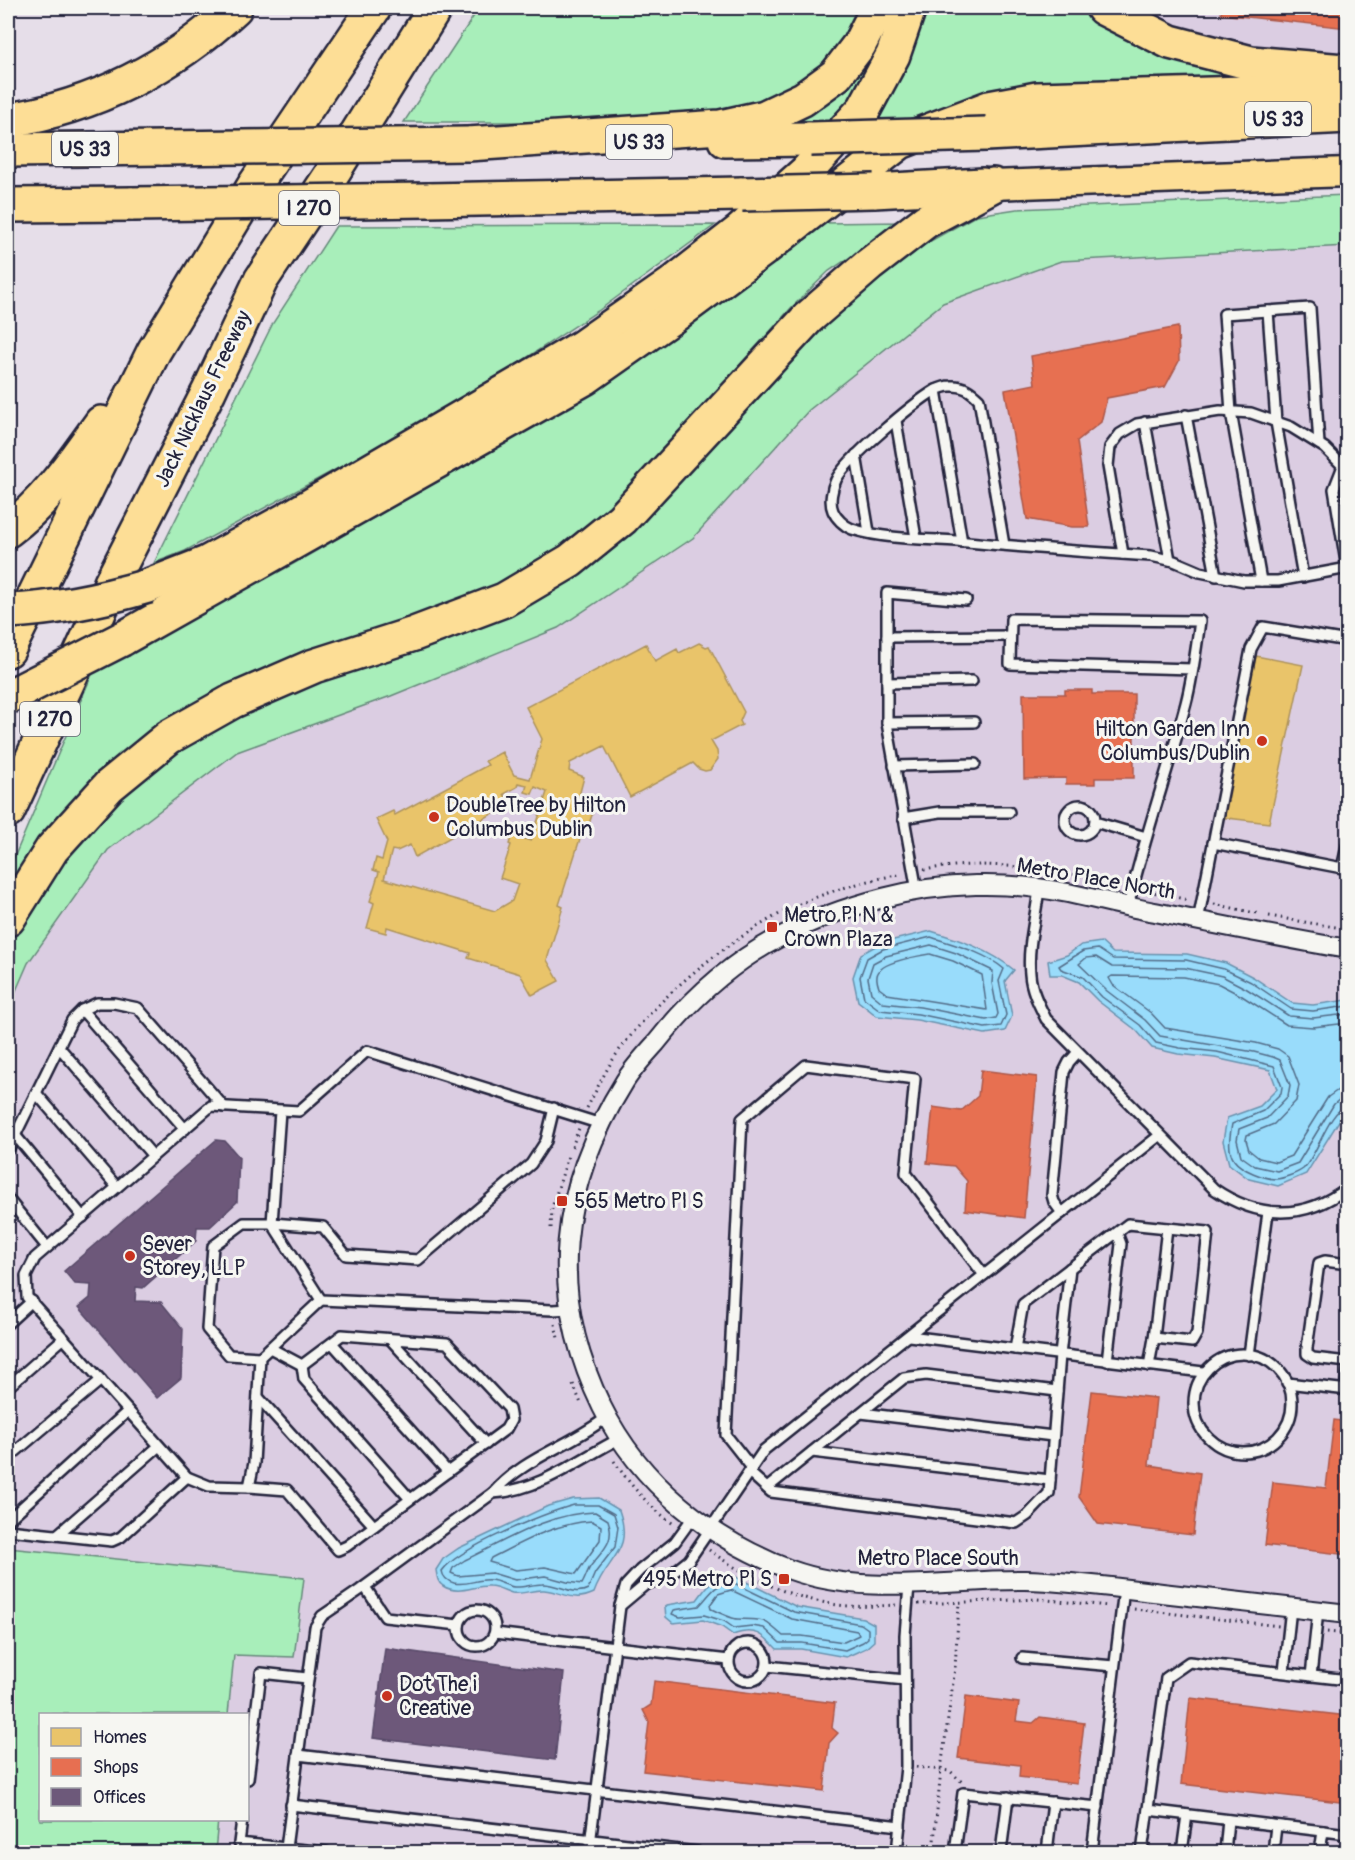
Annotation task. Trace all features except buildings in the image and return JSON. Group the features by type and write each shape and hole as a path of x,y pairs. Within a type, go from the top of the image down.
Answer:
{"highway":[{"path":"8,120 42,115 84,102 129,83 173,57 218,24 235,8"},
{"name":"I 270","path":"8,650 154,351 254,186 375,8"},
{"path":"468,144 720,127 765,117 803,99 836,75 859,45 878,8"},
{"path":"8,611 45,609 100,600 148,586 207,562 286,520 582,347 672,284 740,231 806,172 864,109 893,55 909,8"},
{"path":"1103,8 1170,42 1251,63 1347,71"},
{"name":"Jack Nicklaus Freeway","path":"8,811 111,583 209,391 261,280 335,169 431,15"},
{"path":"8,697 122,639 585,378 765,248 900,142 989,108 1037,99 1347,90"},
{"name":"US 33","path":"8,150 810,139 986,134 1347,116"},
{"path":"8,205 742,194 993,185"},
{"path":"8,919 52,849 109,786 169,737 233,701 314,666 414,634 504,600 570,561 622,519 808,318 869,265 926,221 993,185"},
{"path":"8,530 27,516 56,486 154,351"}],"main road":[{"path":"993,185 1347,172"}],"street":[{"name":"Metro Place North","path":"560,1228 573,1202 589,1149 627,1077 678,1015 713,983 748,956 779,937 821,917 879,899 917,891 992,885 1039,889 1347,949"},
{"name":"Metro Place South","path":"560,1228 566,1267 562,1309 584,1364 600,1423 611,1442 662,1491 688,1524 711,1528 734,1544 792,1570 823,1578 864,1584 909,1585 1027,1580 1124,1588 1347,1614"}],"lane":[{"path":"1261,581 1231,412 1224,314 1310,308 1319,444"},
{"path":"1268,311 1276,422 1303,576"},
{"path":"1004,545 979,399 972,392 963,388 951,386 936,390 856,456 836,479 831,497 832,509 839,521 850,529 916,538 962,542 1123,554 1170,560 1200,572 1244,581 1278,581 1347,568 1334,489 1345,469 1319,444 1292,427 1251,413 1220,411 1137,424 1120,434 1110,447 1108,466 1123,554"},
{"path":"936,390 962,542"},
{"path":"1186,415 1216,576"},
{"path":"896,421 916,538"},
{"path":"1145,422 1170,560"},
{"path":"856,456 869,532"},
{"path":"917,891 886,723 887,593 966,600"},
{"path":"1128,907 1186,702 1193,669 1200,621 1011,619 1010,664 1193,669"},
{"path":"1198,921 1251,649 1263,627 1347,641"},
{"path":"887,637 1010,636"},
{"path":"887,683 972,681"},
{"path":"886,723 974,722"},
{"path":"894,766 975,764"},
{"path":"903,818 940,812 1009,812"},
{"path":"1095,822 1146,837"},
{"path":"1213,843 1342,868 1347,842"},
{"path":"1039,889 1030,955 1030,979 1046,1018 1214,1189 1247,1207 1282,1213 1324,1202 1347,1187"},
{"path":"8,1150 72,1020 82,1010 97,1003 114,1003 138,1008 224,1107"},
{"path":"82,1010 185,1128"},
{"path":"59,1047 153,1156"},
{"path":"302,1365 342,1335 447,1343 509,1409 511,1420 506,1429 338,1550 287,1490 209,1486 187,1477 27,1297 26,1275 36,1258 211,1106 299,1111 366,1050 601,1124"},
{"path":"1062,1213 1052,1195 1064,1072 1078,1052"},
{"path":"984,1275 906,1173 915,1079 806,1065 742,1119 726,1435 750,1470 771,1492 1016,1523 1028,1515 1049,1493 1060,1355 1070,1268"},
{"path":"36,1093 117,1187"},
{"path":"260,1358 229,1355 207,1329 213,1246 244,1223 272,1223 323,1227 346,1255 418,1260 531,1164 546,1141 554,1108"},
{"path":"280,1111 272,1223 321,1300"},
{"path":"15,1135 83,1217"},
{"path":"620,1606 645,1585 679,1569 689,1560 764,1450 1160,1135"},
{"path":"8,1199 47,1248"},
{"path":"1249,1355 1268,1212"},
{"path":"1015,1349 1023,1304 1128,1224 1208,1232 1197,1333 1192,1342 1154,1338"},
{"path":"1149,1366 1167,1228"},
{"path":"1107,1361 1120,1244 1116,1233"},
{"path":"1347,1264 1319,1263 1306,1348 1307,1354 1313,1358 1347,1362"},
{"path":"249,1487 254,1463 260,1358 321,1300 562,1309"},
{"path":"8,1323 32,1302"},
{"path":"909,1336 1203,1372"},
{"path":"8,1387 64,1338"},
{"path":"390,1339 486,1444"},
{"path":"332,1343 448,1472"},
{"path":"270,1348 302,1365"},
{"path":"1241,1354 1249,1355 1271,1363 1283,1375 1290,1389 1292,1405 1289,1421 1281,1435 1269,1445 1254,1451 1237,1452 1222,1448 1208,1438 1199,1425 1194,1410 1195,1393 1203,1372 1225,1358 1241,1354"},
{"path":"302,1365 304,1379 410,1499"},
{"path":"1287,1383 1346,1390 1347,1370"},
{"path":"767,1488 904,1378 926,1375 1057,1390"},
{"path":"8,1458 101,1380"},
{"path":"258,1397 374,1526"},
{"path":"8,1520 128,1411"},
{"path":"861,1413 1053,1436"},
{"path":"286,1848 307,1678 315,1627 322,1616 493,1493 505,1479 600,1423"},
{"path":"493,1493 510,1492 537,1482 611,1442"},
{"path":"57,1535 159,1446"},
{"path":"812,1452 1050,1480"},
{"path":"8,1530 112,1541 121,1537 187,1477"},
{"path":"589,1852 613,1646 626,1585 640,1570 675,1542 688,1524"},
{"path":"897,1852 906,1767 905,1635 909,1585"},
{"path":"365,1587 385,1617 459,1625"},
{"path":"1092,1852 1124,1588"},
{"path":"1284,1672 1291,1608"},
{"path":"482,1610 492,1617 496,1627 495,1633 489,1642 483,1645 471,1645 462,1637 459,1625 470,1611 482,1610"},
{"path":"1311,1676 1318,1611"},
{"path":"495,1633 729,1660"},
{"path":"751,1643 762,1649 767,1666 755,1679 743,1680 732,1673 729,1660 734,1649 739,1645 751,1643"},
{"path":"1022,1658 1114,1666"},
{"path":"1142,1852 1166,1678 1189,1662 1347,1680"},
{"path":"767,1666 905,1680"},
{"path":"249,1771 261,1673 307,1678"},
{"path":"298,1755 900,1826"},
{"path":"955,1852 963,1793 1098,1806"},
{"path":"1001,1852 1008,1797"},
{"path":"1047,1852 1053,1802"},
{"path":"291,1805 696,1852"},
{"path":"1148,1810 1347,1834"},
{"path":"1182,1852 1187,1815"},
{"path":"1225,1852 1228,1820"},
{"path":"242,1821 239,1843 326,1852"},
{"path":"1273,1852 1276,1826"},
{"path":"1320,1852 1323,1831"}],"path":[{"path":"560,1228 552,1208 561,1174 583,1117 616,1054 662,999 728,946 786,911 835,892 886,877 930,869 994,865 1076,875 1264,915 1341,928 1347,927"},
{"path":"558,1340 555,1328 562,1309"},
{"path":"573,1384 576,1396 600,1423"},
{"path":"611,1442 632,1488 659,1514 688,1524"},
{"path":"700,1543 730,1566 776,1587 833,1605 875,1606 1037,1599 1289,1627"},
{"path":"933,1852 941,1769 955,1668 959,1602"},
{"path":"1316,1630 1347,1634"},
{"path":"924,1768 941,1769"}],"shaded area":[{"path":"1135,8 1347,8 1347,59 1266,51 1190,32"},
{"path":"1347,246 1347,1852 215,1852 218,1821 249,1821 249,1713 228,1713 234,1655 304,1578 8,1548 8,1009 28,963 108,850 237,752 391,696 558,628 693,538 809,410 943,303 1061,261"}],"green space":[{"path":"479,8 864,8 838,48 810,75 772,100 707,118 594,122 404,122"},
{"path":"921,8 1087,8 1165,49 1307,83 935,119 872,121"},
{"path":"879,36 884,39 858,92 832,123 769,124"},
{"path":"1347,195 1347,246 1061,261 943,303 809,410 693,538 558,628 391,696 237,752 108,850 28,963 8,1009 8,940 80,833 127,785 203,728 558,577 824,317 893,262 977,215 1017,209"},
{"path":"903,222 829,271 791,308 737,368 641,490 559,554 484,594 205,703 8,901 8,872 93,672 293,564 598,390 823,223"},
{"path":"715,225 598,311 453,406 185,551 154,563 273,323 336,226"},
{"path":"8,1548 304,1578 294,1657 234,1655 228,1713 39,1713 39,1821 218,1821 215,1852 8,1852"}],"water":[{"path":"931,931 975,946 1014,970 1005,981 1012,1016 1005,1031 985,1034 917,1020 877,1016 858,1001 853,977 861,954 881,943"},
{"path":"1101,942 1113,953 1187,954 1226,963 1253,977 1292,1003 1313,1005 1347,1000 1347,1108 1306,1174 1278,1186 1249,1179 1229,1164 1223,1141 1227,1118 1260,1106 1277,1089 1270,1070 1152,1048 1136,1030 1098,1001 1079,982 1062,975 1050,975 1048,961 1067,955 1081,945"},
{"path":"599,1498 619,1510 623,1524 623,1536 617,1554 594,1593 574,1597 544,1590 512,1593 489,1586 455,1590 443,1586 438,1581 436,1570 443,1559 459,1548 548,1506 573,1499"},
{"path":"732,1575 797,1607 863,1618 874,1624 874,1641 866,1648 846,1657 801,1649 777,1649 758,1633 747,1632 733,1635 722,1627 703,1620 673,1623 666,1617 667,1605 697,1600 711,1583"}],"place":[{"name":"Hilton Garden Inn Columbus/Dublin","path":"1262,741"},
{"name":"DoubleTree by Hilton Columbus Dublin","path":"434,817"},
{"name":"Metro Pl N & Crown Plaza","path":"772,927"},
{"name":"565 Metro Pl S","path":"562,1201"},
{"name":"Sever Storey, LLP","path":"130,1256"},
{"name":"495 Metro Pl S","path":"784,1579"},
{"name":"Dot The i Creative","path":"387,1696"}]}
